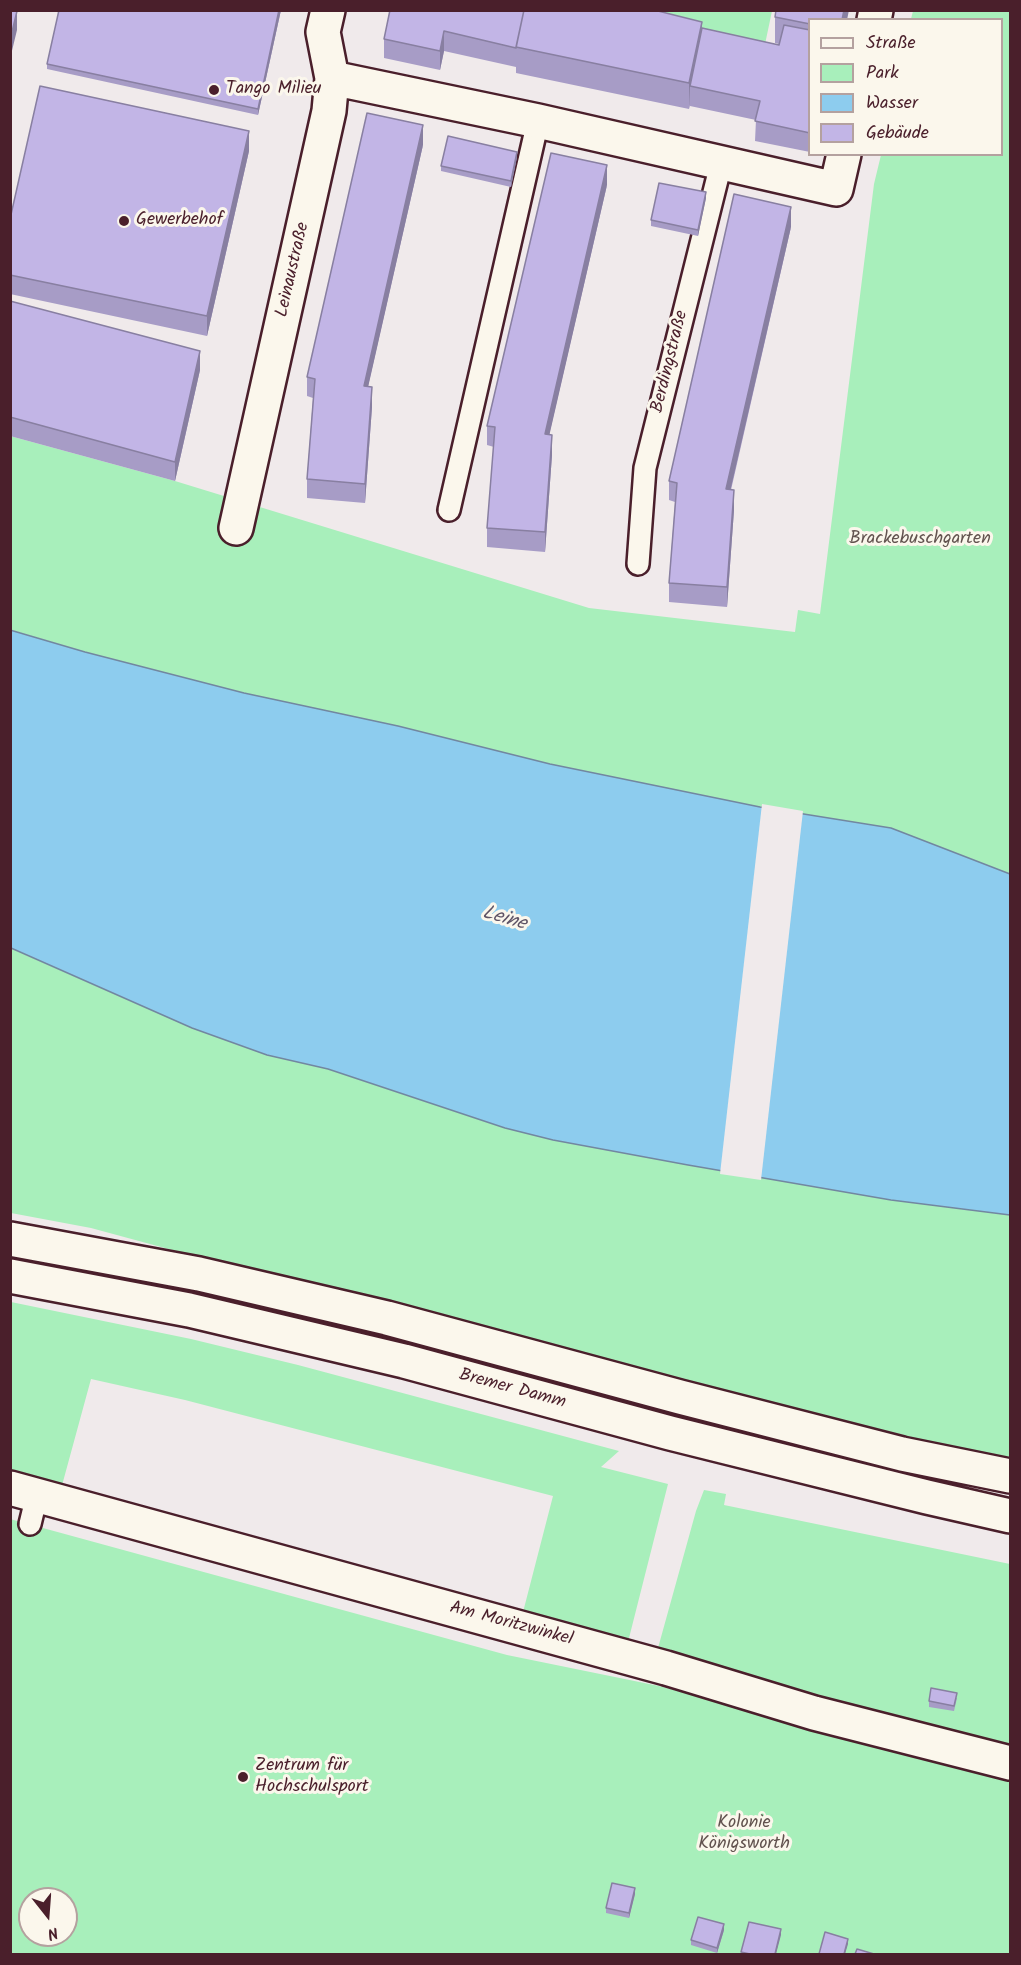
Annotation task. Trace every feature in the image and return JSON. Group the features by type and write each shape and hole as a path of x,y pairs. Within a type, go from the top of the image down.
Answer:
{"street":[{"name":"Leinaustraße","path":"236,528 329,111 332,78 323,32 328,10"},
{"path":"332,78 538,121 837,189 844,156"},
{"name":"Bremer Damm","path":"10,1239 199,1274 387,1318 902,1454 1011,1476"},
{"name":"Bremer Damm","path":"10,1276 201,1312 404,1361 670,1433 1011,1516"},
{"name":"Am Moritzwinkel","path":"26,1503 666,1668 814,1713 1011,1763"}],"lane":[{"path":"448,510 538,121"},
{"name":"Berdingstraße","path":"638,564 645,468 721,164"}],"green space":[{"path":"588,11 772,11 764,49"},
{"name":"Brackebuschgarten","path":"913,11 1010,11 1010,874 891,828 760,807 550,764 398,726 244,693 85,652 11,630 10,436 175,481 589,608 795,632 798,610 820,614 874,184 881,156 1003,156 1003,18 911,18"},
{"path":"10,948 192,1028 267,1055 328,1069 553,1140 891,1200 1010,1215 1010,1458 915,1438 290,1282 91,1228 11,1213"},
{"path":"11,1302 191,1339 298,1365 619,1451 601,1467 668,1484 628,1642 522,1616 553,1496 185,1400 91,1379 61,1489 11,1477"},
{"path":"704,1490 726,1494 724,1505 1010,1564 1010,1746 840,1709 658,1648 696,1511"},
{"name":"Kolonie Königsworth","path":"10,1519 507,1655 659,1686 1010,1780 1010,1954 11,1954"}],"water":[{"name":"Leine","path":"10,630 244,693 398,726 550,764 760,807 891,828 1010,874 1010,1215 891,1200 553,1140 505,1128 328,1069 267,1055 192,1028 11,948"}],"pier":[{"path":"762,804 803,811 761,1180 720,1174"}],"building":[{"path":"10,10 17,11 10,40"},
{"path":"59,10 279,10 258,109 47,64"},
{"path":"390,10 524,10 516,48 444,31 440,51 384,39"},
{"path":"524,10 654,10 702,22 689,83 516,47"},
{"path":"776,10 844,10 842,18 808,18 808,24 775,17"},
{"path":"784,25 808,30 808,133 755,121 760,101 690,86 702,28 779,45"},
{"name":"Gewerbehof","path":"40,86 249,131 207,316 10,275 10,219"},
{"path":"367,113 423,125 364,386 372,387 365,484 307,479 315,379 307,377"},
{"path":"448,136 517,152 511,181 441,166"},
{"path":"551,153 607,165 545,434 552,435 545,532 487,528 495,427 487,426"},
{"path":"659,183 706,192 698,230 651,220"},
{"path":"734,194 791,207 726,489 734,490 727,587 669,583 677,483 669,481"},
{"path":"10,301 200,351 175,462 10,417"},
{"path":"931,1688 957,1693 954,1706 929,1701"},
{"path":"612,1883 635,1888 629,1913 606,1908"},
{"path":"698,1917 724,1924 717,1948 691,1940"},
{"path":"749,1922 781,1929 775,1954 741,1952"},
{"path":"825,1932 848,1939 844,1954 819,1954"},
{"path":"857,1949 874,1954 855,1954"}],"place":[{"name":"Tango Milieu","path":"214,90"},
{"name":"Gewerbehof","path":"124,221"},
{"name":"Zentrum für Hochschulsport","path":"243,1777"}]}
